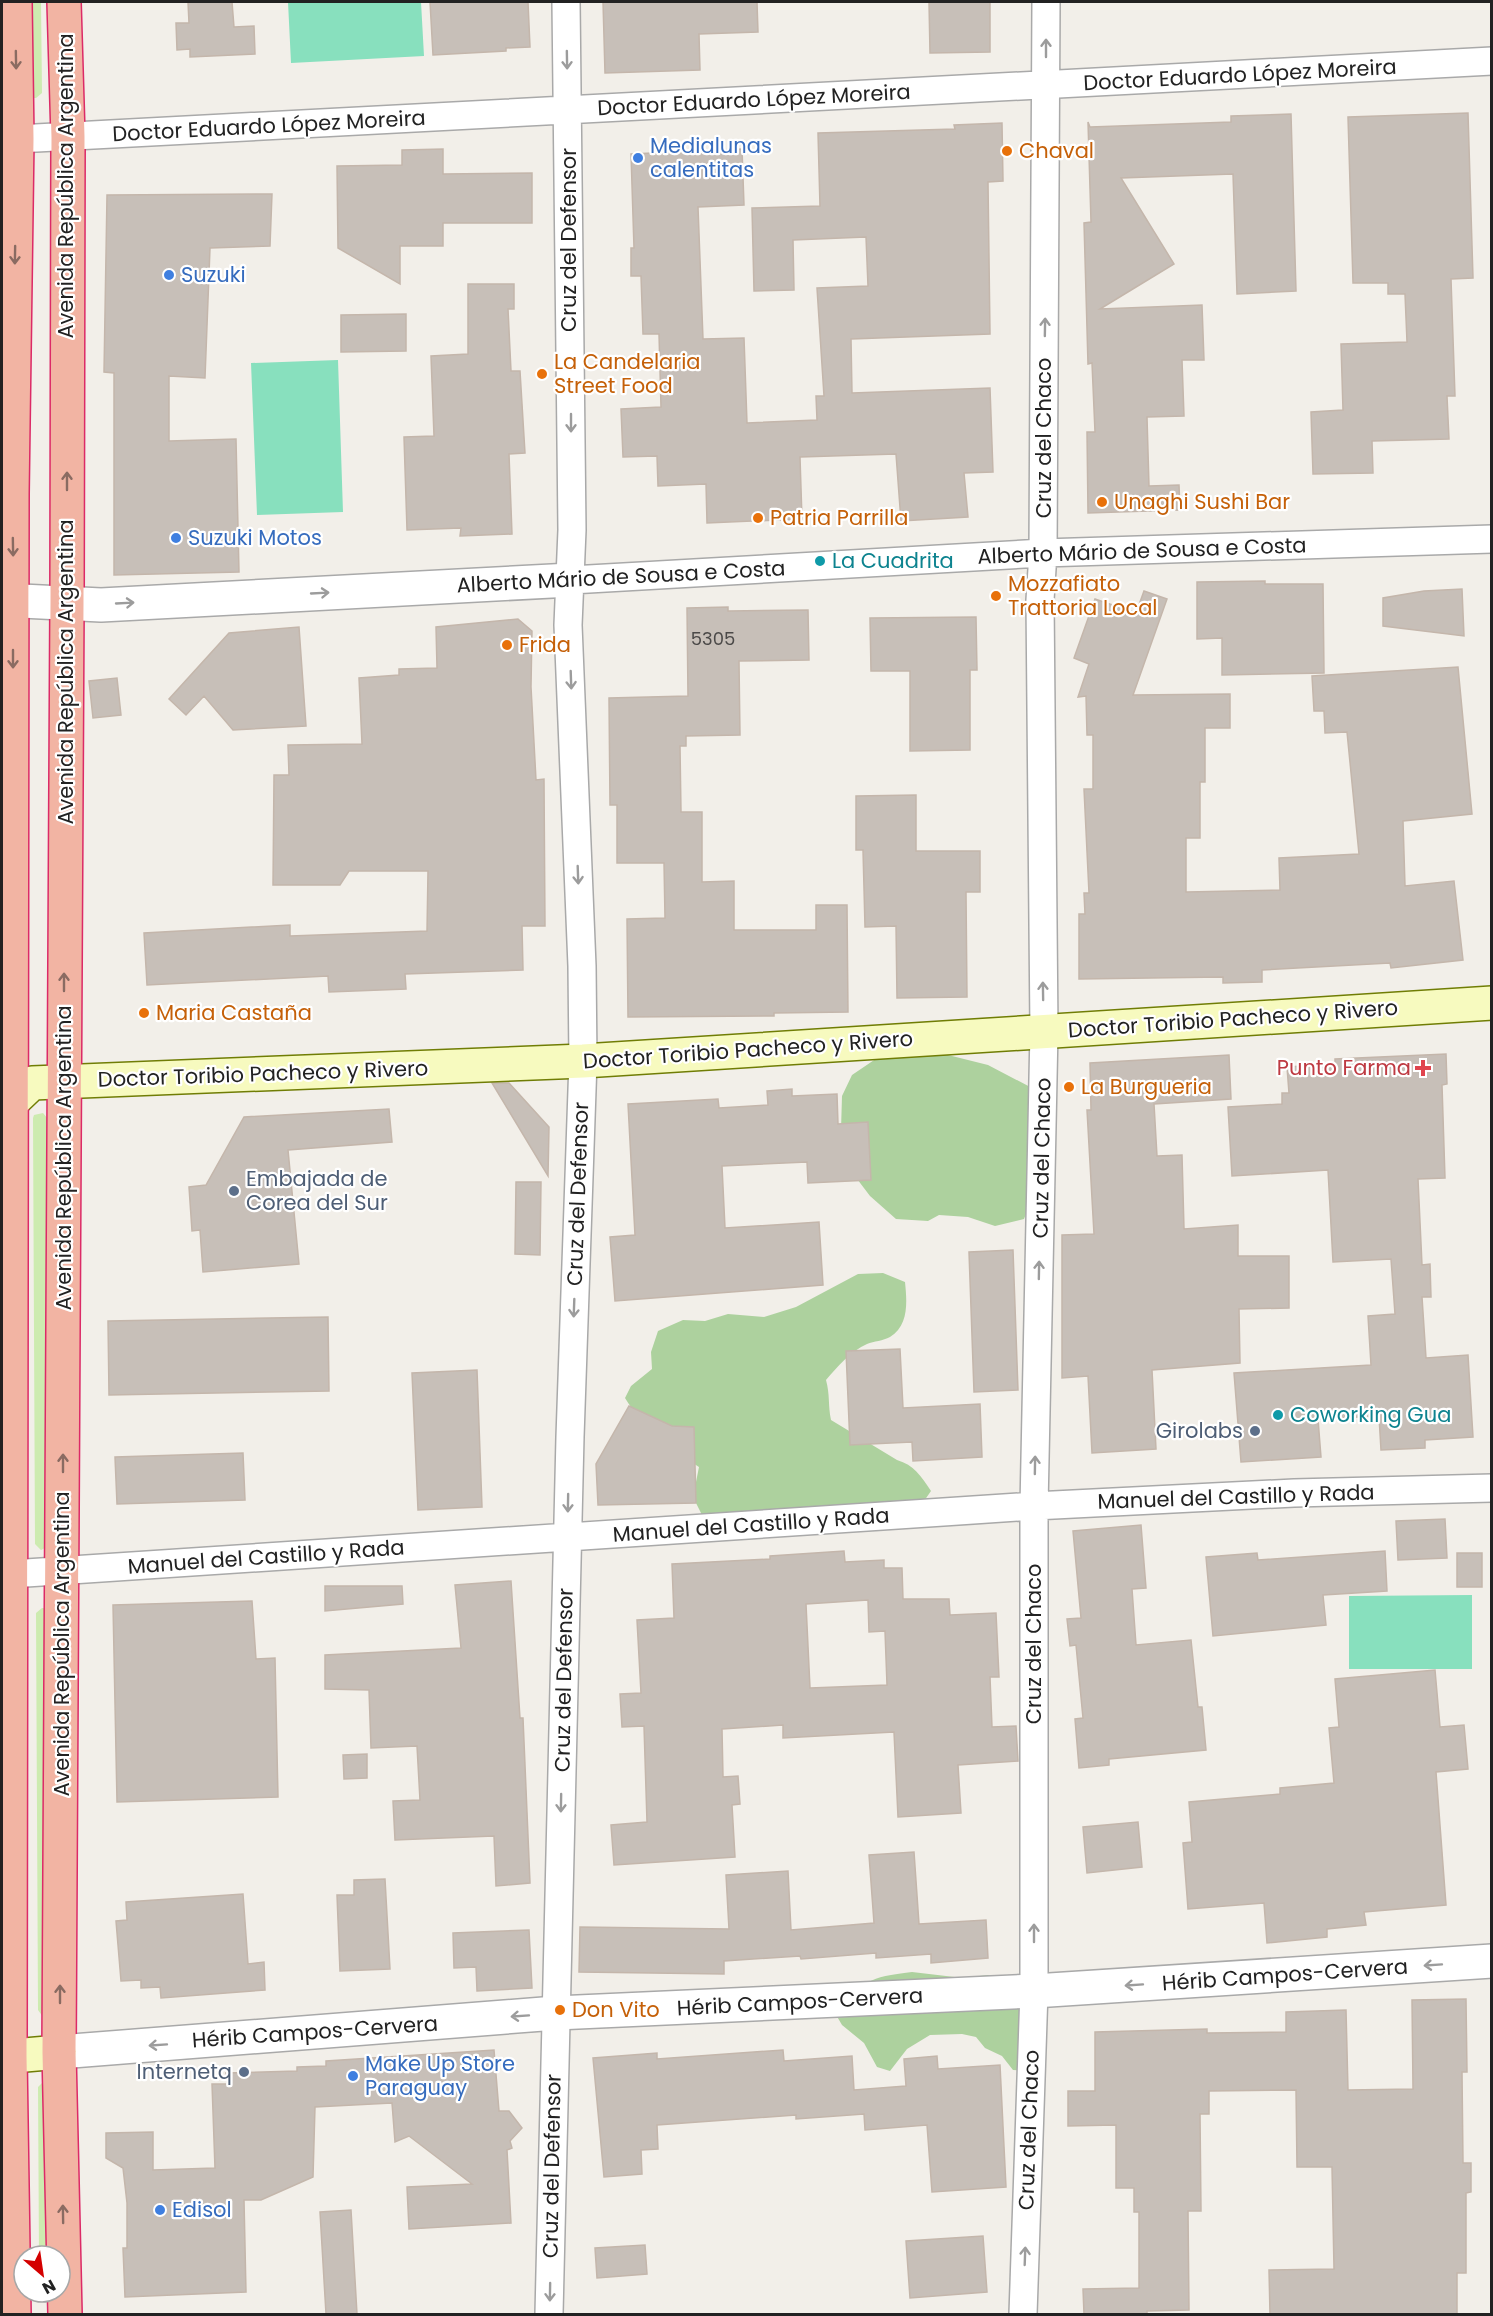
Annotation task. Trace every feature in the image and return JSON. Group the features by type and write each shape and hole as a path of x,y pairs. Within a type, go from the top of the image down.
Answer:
{"highway":[{"path":"14,2314 6,2057 11,1574 22,1092 30,993 11,960 8,600 12,494 17,139 15,2"},
{"name":"Avenida República Argentina","path":"64,2 68,137 67,603 59,2052 65,2314"}],"main road":[{"name":"Doctor Toribio Pacheco y Rivero","path":"22,1092 64,1083 583,1061 1491,1003"},
{"name":"Hérib Campos-Cervera","path":"6,2057 59,2052"}],"street":[{"name":"Cruz del Defensor","path":"549,2314 567,1538 583,1061 582,966 568,625 571,580 566,2"},
{"name":"Cruz del Chaco","path":"1023,2314 1034,1991 1034,1506 1044,1031 1040,611 1043,553 1046,2"},
{"name":"Doctor Eduardo López Moreira","path":"17,139 1491,61"},
{"name":"Alberto Mário de Sousa e Costa","path":"8,600 101,605 1043,553 1491,538"},
{"name":"Manuel del Castillo y Rada","path":"11,1574 1034,1506 1294,1493 1491,1488"},
{"name":"Hérib Campos-Cervera","path":"59,2052 556,2013 1034,1991 1491,1961"}],"green space":[{"path":"27,2 41,2 42,93 36,98 32,98"},
{"path":"288,2 421,2 424,56 291,63"},
{"path":"338,360 343,512 257,515 251,363"},
{"path":"883,1054 925,1056 944,1054 988,1065 1034,1089 1035,1191 1024,1219 995,1226 968,1217 939,1215 928,1221 896,1219 870,1196 848,1167 841,1130 842,1096 852,1075"},
{"path":"43,1113 48,1119 51,1545 41,1550 35,1544 33,1118 34,1115"},
{"path":"883,1273 905,1282 904,1320 890,1337 867,1344 855,1351 826,1380 830,1415 831,1420 913,1468 920,1476 931,1491 915,1514 837,1513 790,1509 758,1517 702,1515 693,1497 699,1467 658,1436 625,1398 631,1386 652,1369 651,1352 658,1331 683,1320 705,1321 728,1314 764,1317 796,1307 858,1274"},
{"path":"1472,1595 1472,1669 1349,1669 1349,1596"},
{"path":"42,1608 47,1608 43,2017 38,2010 36,1613"},
{"path":"912,1972 963,1978 988,1975 1025,1988 1027,2071 1013,2070 1002,2056 985,2048 976,2037 962,2034 930,2035 907,2049 890,2071 877,2067 864,2043 842,2025 835,2013 868,1982 885,1976"},
{"path":"44,2081 53,2244 39,2244 38,2087"}],"building":[{"path":"188,2 232,2 234,27 254,26 255,54 190,57 190,49 177,50 176,23 189,23"},
{"path":"430,2 528,2 530,47 506,48 506,51 433,55"},
{"path":"603,2 757,2 758,32 699,34 700,70 605,73"},
{"path":"929,2 990,2 990,52 930,53"},
{"path":"1468,113 1473,278 1451,279 1455,396 1447,396 1449,439 1372,441 1373,473 1313,474 1311,412 1343,410 1341,344 1407,342 1405,294 1388,294 1388,283 1353,283 1348,117"},
{"path":"1291,114 1296,291 1237,294 1233,174 1121,178 1174,264 1100,309 1202,305 1204,360 1182,360 1184,416 1147,417 1149,486 1179,485 1180,510 1088,513 1087,432 1095,432 1092,363 1088,364 1084,223 1091,222 1088,122 1090,127 1231,122 1231,116"},
{"path":"1002,123 1003,181 988,182 990,334 851,339 852,393 990,388 993,472 964,473 968,517 901,521 896,454 800,457 802,519 707,523 706,484 658,486 657,456 623,457 621,409 661,407 659,334 643,334 641,276 631,276 631,248 634,248 631,154 742,149 744,205 698,207 703,339 744,338 747,423 817,420 816,396 824,396 817,288 868,286 866,237 793,240 794,290 754,291 752,208 820,206 818,133 955,129 954,125"},
{"path":"443,149 443,174 532,173 532,223 443,223 443,246 400,246 400,284 338,248 337,166 402,165 402,150"},
{"path":"272,194 270,246 210,248 205,378 169,376 169,441 236,439 239,572 114,575 114,373 104,372 107,195"},
{"path":"468,284 514,284 514,309 508,309 511,371 520,371 525,453 509,454 512,534 460,536 461,528 407,530 404,437 434,436 431,356 468,354"},
{"path":"406,314 406,351 341,352 341,315"},
{"path":"1265,581 1265,584 1323,584 1324,673 1222,675 1222,638 1197,639 1197,582"},
{"path":"1462,589 1464,636 1383,626 1383,598 1424,591"},
{"path":"1144,591 1167,599 1133,695 1230,694 1230,728 1205,728 1205,782 1200,782 1200,838 1186,838 1186,892 1280,890 1279,858 1359,854 1347,732 1325,733 1324,711 1314,711 1312,676 1458,667 1472,814 1403,821 1405,886 1454,881 1463,960 1391,968 1390,963 1262,970 1262,982 1223,983 1223,977 1079,979 1079,914 1085,914 1084,893 1089,893 1084,789 1093,789 1093,735 1087,735 1086,696 1078,697 1089,664 1074,658 1095,599 1136,613"},
{"path":"728,607 728,611 808,610 809,660 739,661 740,735 686,736 686,746 680,746 681,812 702,812 702,882 734,881 734,930 816,930 816,905 847,905 848,1012 774,1013 774,1016 628,1017 627,919 665,918 664,863 617,863 617,805 610,805 609,698 688,696 687,608"},
{"path":"976,617 977,670 970,670 970,750 910,751 910,671 871,671 870,618"},
{"path":"518,619 532,631 531,687 536,780 544,779 545,926 522,926 523,970 405,974 406,989 329,992 328,976 147,985 144,933 290,925 290,936 427,931 428,871 349,871 340,885 273,885 274,775 289,775 288,745 362,744 359,678 399,675 399,669 437,668 436,627"},
{"path":"299,627 306,726 233,730 204,696 186,715 169,699 229,633"},
{"path":"117,678 121,715 93,718 89,681"},
{"path":"916,795 916,851 980,851 980,892 966,892 967,997 897,998 896,926 865,927 863,850 856,850 856,796"},
{"path":"1446,1054 1447,1084 1442,1085 1445,1178 1418,1179 1422,1265 1430,1264 1431,1297 1422,1297 1426,1358 1468,1355 1473,1437 1425,1440 1425,1448 1381,1450 1379,1416 1318,1419 1321,1457 1241,1462 1234,1373 1371,1365 1368,1316 1395,1314 1391,1259 1333,1262 1328,1170 1232,1176 1228,1107 1282,1104 1282,1093 1289,1093 1287,1067 1335,1064 1335,1059"},
{"path":"1229,1055 1231,1099 1154,1104 1157,1156 1182,1155 1184,1229 1238,1225 1238,1256 1289,1256 1289,1308 1239,1309 1240,1363 1152,1370 1156,1449 1092,1453 1088,1376 1062,1378 1062,1235 1094,1234 1087,1110 1091,1110 1090,1063"},
{"path":"492,1083 509,1083 549,1127 548,1176"},
{"path":"792,1089 792,1096 837,1094 838,1124 868,1122 871,1180 808,1183 807,1162 722,1166 725,1228 819,1222 823,1285 615,1301 610,1237 635,1235 628,1104 718,1099 719,1108 768,1105 767,1091"},
{"name":"Embajada de Corea del Sur","path":"389,1109 392,1142 288,1150 299,1264 203,1272 200,1230 192,1231 189,1187 206,1185 244,1117"},
{"path":"516,1182 541,1182 540,1255 515,1254"},
{"path":"1013,1250 1018,1390 974,1392 969,1252"},
{"path":"328,1317 329,1391 109,1395 108,1321"},
{"path":"900,1349 903,1408 980,1404 982,1457 913,1461 912,1442 850,1445 846,1351"},
{"path":"477,1370 482,1507 418,1510 412,1373"},
{"path":"629,1406 672,1426 694,1427 696,1503 598,1505 596,1464"},
{"path":"243,1453 245,1500 117,1504 115,1457"},
{"path":"1445,1519 1447,1558 1398,1560 1396,1521"},
{"path":"1141,1525 1146,1588 1132,1589 1136,1645 1191,1640 1198,1707 1202,1707 1206,1750 1109,1759 1109,1765 1079,1768 1075,1719 1083,1718 1076,1645 1070,1646 1067,1619 1081,1618 1073,1531"},
{"path":"844,1551 845,1562 884,1560 884,1568 902,1568 903,1599 949,1599 950,1615 996,1613 999,1677 990,1677 992,1727 1016,1726 1018,1761 958,1765 961,1813 898,1817 894,1732 783,1738 783,1725 722,1729 723,1777 738,1776 740,1804 732,1805 735,1857 614,1865 611,1825 647,1822 644,1726 622,1727 620,1694 641,1693 637,1620 674,1618 672,1564 770,1559 770,1556","holes":["868,1600 869,1632 885,1631 887,1685 810,1688 806,1604"]},
{"path":"1385,1551 1387,1591 1323,1595 1326,1625 1213,1636 1206,1557 1257,1553 1258,1560"},
{"path":"1457,1553 1482,1553 1482,1587 1457,1587"},
{"path":"511,1581 520,1718 523,1718 530,1883 496,1886 494,1836 395,1840 393,1801 420,1800 417,1746 371,1748 369,1690 325,1689 325,1655 461,1648 455,1585"},
{"path":"325,1586 402,1586 403,1604 325,1611"},
{"path":"252,1601 256,1659 275,1658 278,1797 117,1802 113,1605"},
{"path":"1435,1670 1440,1727 1464,1725 1468,1769 1436,1772 1446,1905 1364,1912 1366,1925 1327,1929 1327,1937 1267,1943 1264,1903 1188,1909 1183,1843 1192,1842 1189,1802 1280,1794 1280,1788 1334,1783 1329,1728 1339,1727 1335,1679"},
{"path":"367,1754 367,1778 344,1779 343,1755"},
{"path":"1138,1822 1142,1867 1087,1873 1083,1827"},
{"path":"914,1852 919,1924 986,1920 988,1958 931,1963 931,1954 876,1958 876,1953 801,1959 800,1956 724,1961 724,1974 579,1972 580,1927 729,1929 726,1875 788,1871 791,1930 874,1923 869,1855"},
{"path":"385,1879 390,1969 340,1971 337,1895 354,1895 354,1880"},
{"path":"243,1894 248,1964 264,1962 265,1990 161,1998 160,1987 141,1988 141,1980 121,1981 116,1921 127,1920 126,1902"},
{"path":"529,1930 532,1988 477,1991 476,1967 454,1968 453,1933"},
{"path":"1466,1999 1467,2072 1462,2072 1463,2163 1471,2163 1471,2192 1466,2193 1466,2273 1457,2273 1457,2314 1270,2314 1269,2270 1334,2269 1332,2167 1297,2167 1296,2090 1209,2091 1209,2114 1200,2114 1201,2211 1188,2211 1189,2310 1147,2311 1147,2314 1084,2314 1083,2289 1139,2288 1139,2212 1134,2212 1134,2188 1116,2188 1116,2125 1068,2126 1068,2091 1095,2091 1095,2032 1207,2029 1207,2033 1286,2032 1286,2012 1346,2010 1348,2090 1413,2089 1412,2000"},
{"path":"494,2050 499,2111 509,2111 522,2128 510,2141 512,2148 507,2150 511,2223 409,2229 407,2187 472,2184 409,2136 395,2142 392,2103 315,2107 313,2177 261,2200 244,2200 246,2292 125,2297 123,2248 127,2248 127,2203 123,2168 106,2158 106,2133 153,2132 153,2170 215,2168 212,2084 227,2084 226,2073 297,2071 297,2067 326,2066 326,2061"},
{"path":"783,2050 784,2061 852,2056 854,2090 906,2086 904,2059 937,2056 938,2069 1000,2065 1006,2187 932,2192 927,2125 865,2130 864,2114 796,2119 796,2115 657,2125 658,2149 641,2150 642,2174 604,2177 593,2058 657,2053 657,2059"},
{"path":"351,2210 357,2314 326,2314 320,2212"},
{"path":"983,2236 987,2292 910,2298 906,2241"},
{"path":"645,2245 647,2274 597,2278 595,2248"}],"place":[{"name":"Chaval","path":"1007,151"},
{"name":"Medialunas calentitas","path":"638,158"},
{"name":"Suzuki","path":"169,275"},
{"name":"La Candelaria Street Food","path":"542,374"},
{"name":"Unaghi Sushi Bar","path":"1102,502"},
{"name":"Patria Parrilla","path":"758,518"},
{"name":"Suzuki Motos","path":"176,538"},
{"name":"La Cuadrita","path":"820,561"},
{"name":"Mozzafiato Trattoria Local","path":"996,596"},
{"name":"Frida","path":"507,645"},
{"name":"Maria Castaña","path":"144,1013"},
{"name":"Punto Farma","path":"1423,1068"},
{"name":"La Burgueria","path":"1069,1087"},
{"name":"Embajada de Corea del Sur","path":"234,1191"},
{"name":"Coworking Gua","path":"1278,1415"},
{"name":"Girolabs","path":"1255,1431"},
{"name":"Don Vito","path":"560,2010"},
{"name":"Internetq","path":"244,2072"},
{"name":"Make Up Store Paraguay","path":"353,2076"},
{"name":"Edisol","path":"160,2210"}]}
